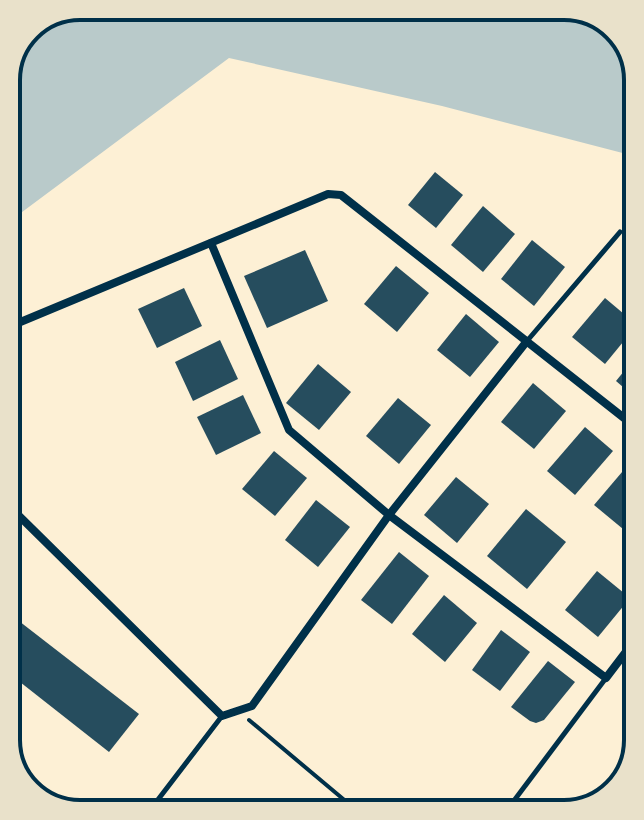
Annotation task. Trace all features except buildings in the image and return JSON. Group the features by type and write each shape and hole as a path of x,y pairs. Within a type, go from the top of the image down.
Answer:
{"street":[{"path":"20,322 328,194 341,195 624,418"},
{"path":"211,243 289,430 389,515 606,678 624,654"},
{"path":"20,517 222,716 238,711 252,706 389,515 527,341"}],"lane":[{"path":"527,341 620,232"},
{"path":"514,800 606,678"},
{"path":"158,800 222,716"}],"path":[{"path":"238,711 345,800"}],"shaded area":[{"path":"69,21 579,22 603,35 614,47 622,65 624,153 442,106 229,58 20,214 22,65 32,44 41,35"}]}
